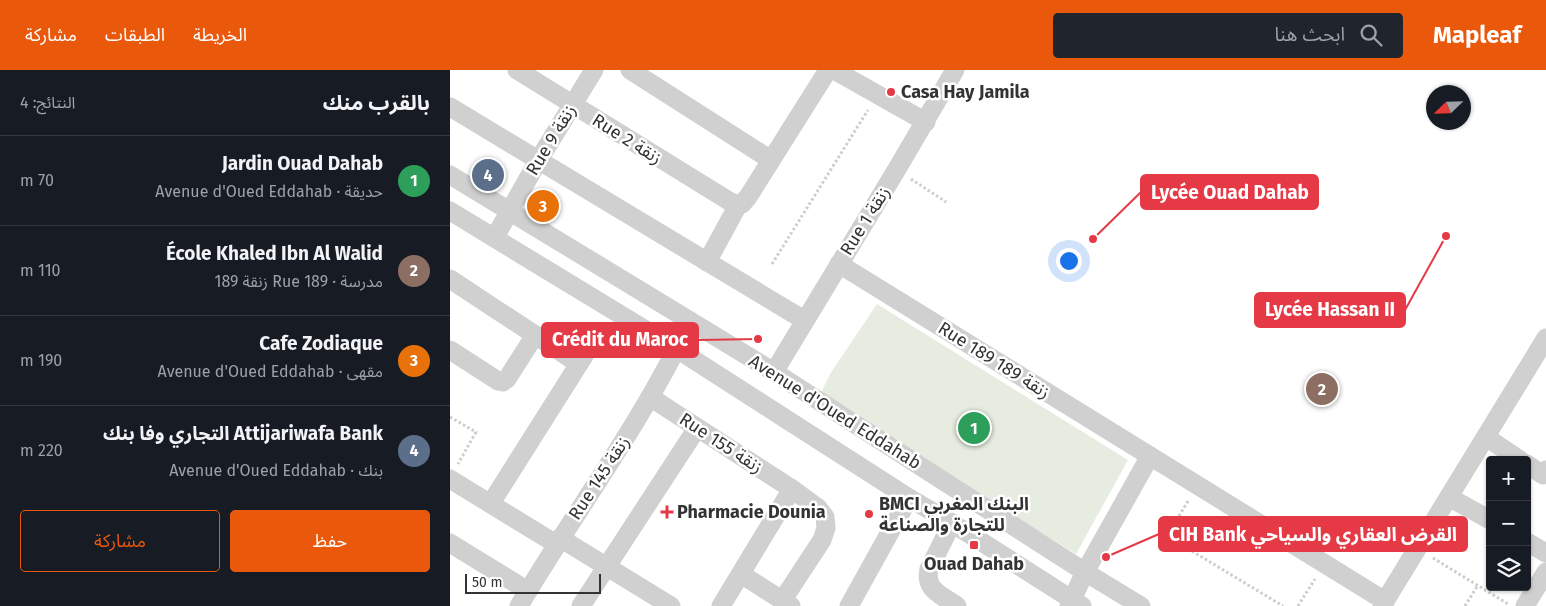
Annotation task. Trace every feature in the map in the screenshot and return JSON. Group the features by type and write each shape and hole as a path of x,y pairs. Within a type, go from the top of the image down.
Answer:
{"street":[{"name":"Rue 2 زنقة","path":"518,70 572,105 738,205"},
{"name":"Rue 9 زنقة","path":"495,237 538,161 594,70"},
{"path":"630,70 771,160"},
{"path":"708,262 738,205 742,204 748,197 828,70"},
{"path":"834,70 926,122"},
{"name":"Rue 1 زنقة","path":"774,372 926,122 955,70"},
{"path":"450,107 804,320"},
{"name":"Avenue d'Oued Eddahab","path":"450,175 774,372 1141,606"},
{"name":"Avenue d'Oued Eddahab","path":"450,211 677,349 909,498 952,523 1074,604"},
{"name":"Rue 189 زنقة 189","path":"839,264 1324,563 1384,604"},
{"path":"452,286 579,364"},
{"name":"Rue 145 زنقة","path":"523,599 650,397 677,349 690,321"},
{"path":"450,350 498,381 503,382 534,335"},
{"path":"1384,604 1546,338"},
{"path":"491,503 589,348"},
{"name":"Rue 155 زنقة","path":"650,397 792,489 818,508 825,518 826,528 822,540 786,603"},
{"path":"581,606 698,428"},
{"path":"1486,437 1514,456"},
{"path":"1074,604 1085,572 1150,456"},
{"path":"1531,467 1543,475 1546,470"},
{"path":"452,474 491,503 606,567 671,606"},
{"path":"721,606 792,489"},
{"path":"1449,497 1486,518"},
{"path":"850,606 909,498"},
{"path":"952,523 929,569 927,577 928,584 933,589 957,606"},
{"path":"450,543 523,599"},
{"path":"1531,544 1546,553"},
{"path":"1525,606 1546,572"},
{"path":"741,574 786,603"}],"path":[{"path":"772,264 878,94"},
{"path":"897,169 946,202"},
{"path":"450,417 476,432 452,474"},
{"path":"1182,511 1167,536 1283,606"},
{"path":"1417,549 1511,606"},
{"path":"1298,606 1324,563"},
{"path":"1465,606 1478,585"}],"shaded area":[{"path":"877,304 1128,460 1076,554 820,395 830,374"}],"place":[{"name":"Casa Hay Jamila","path":"891,92"},
{"name":"Attijariwafa Bank التجاري وفا بنك","path":"488,175"},
{"name":"Cafe Zodiaque","path":"543,206"},
{"name":"Lycée Hassan II","path":"1446,236"},
{"name":"Lycée Ouad Dahab","path":"1093,239"},
{"name":"Crédit du Maroc","path":"758,339"},
{"name":"École Khaled Ibn Al Walid","path":"1322,389"},
{"name":"Jardin Ouad Dahab","path":"974,428"},
{"name":"Pharmacie Dounia","path":"667,512"},
{"name":"BMCI البنك المغربي للتجارة والصناعة","path":"869,514"},
{"name":"Ouad Dahab","path":"974,545"},
{"name":"CIH Bank القرض العقاري والسياحي","path":"1106,557"}]}
